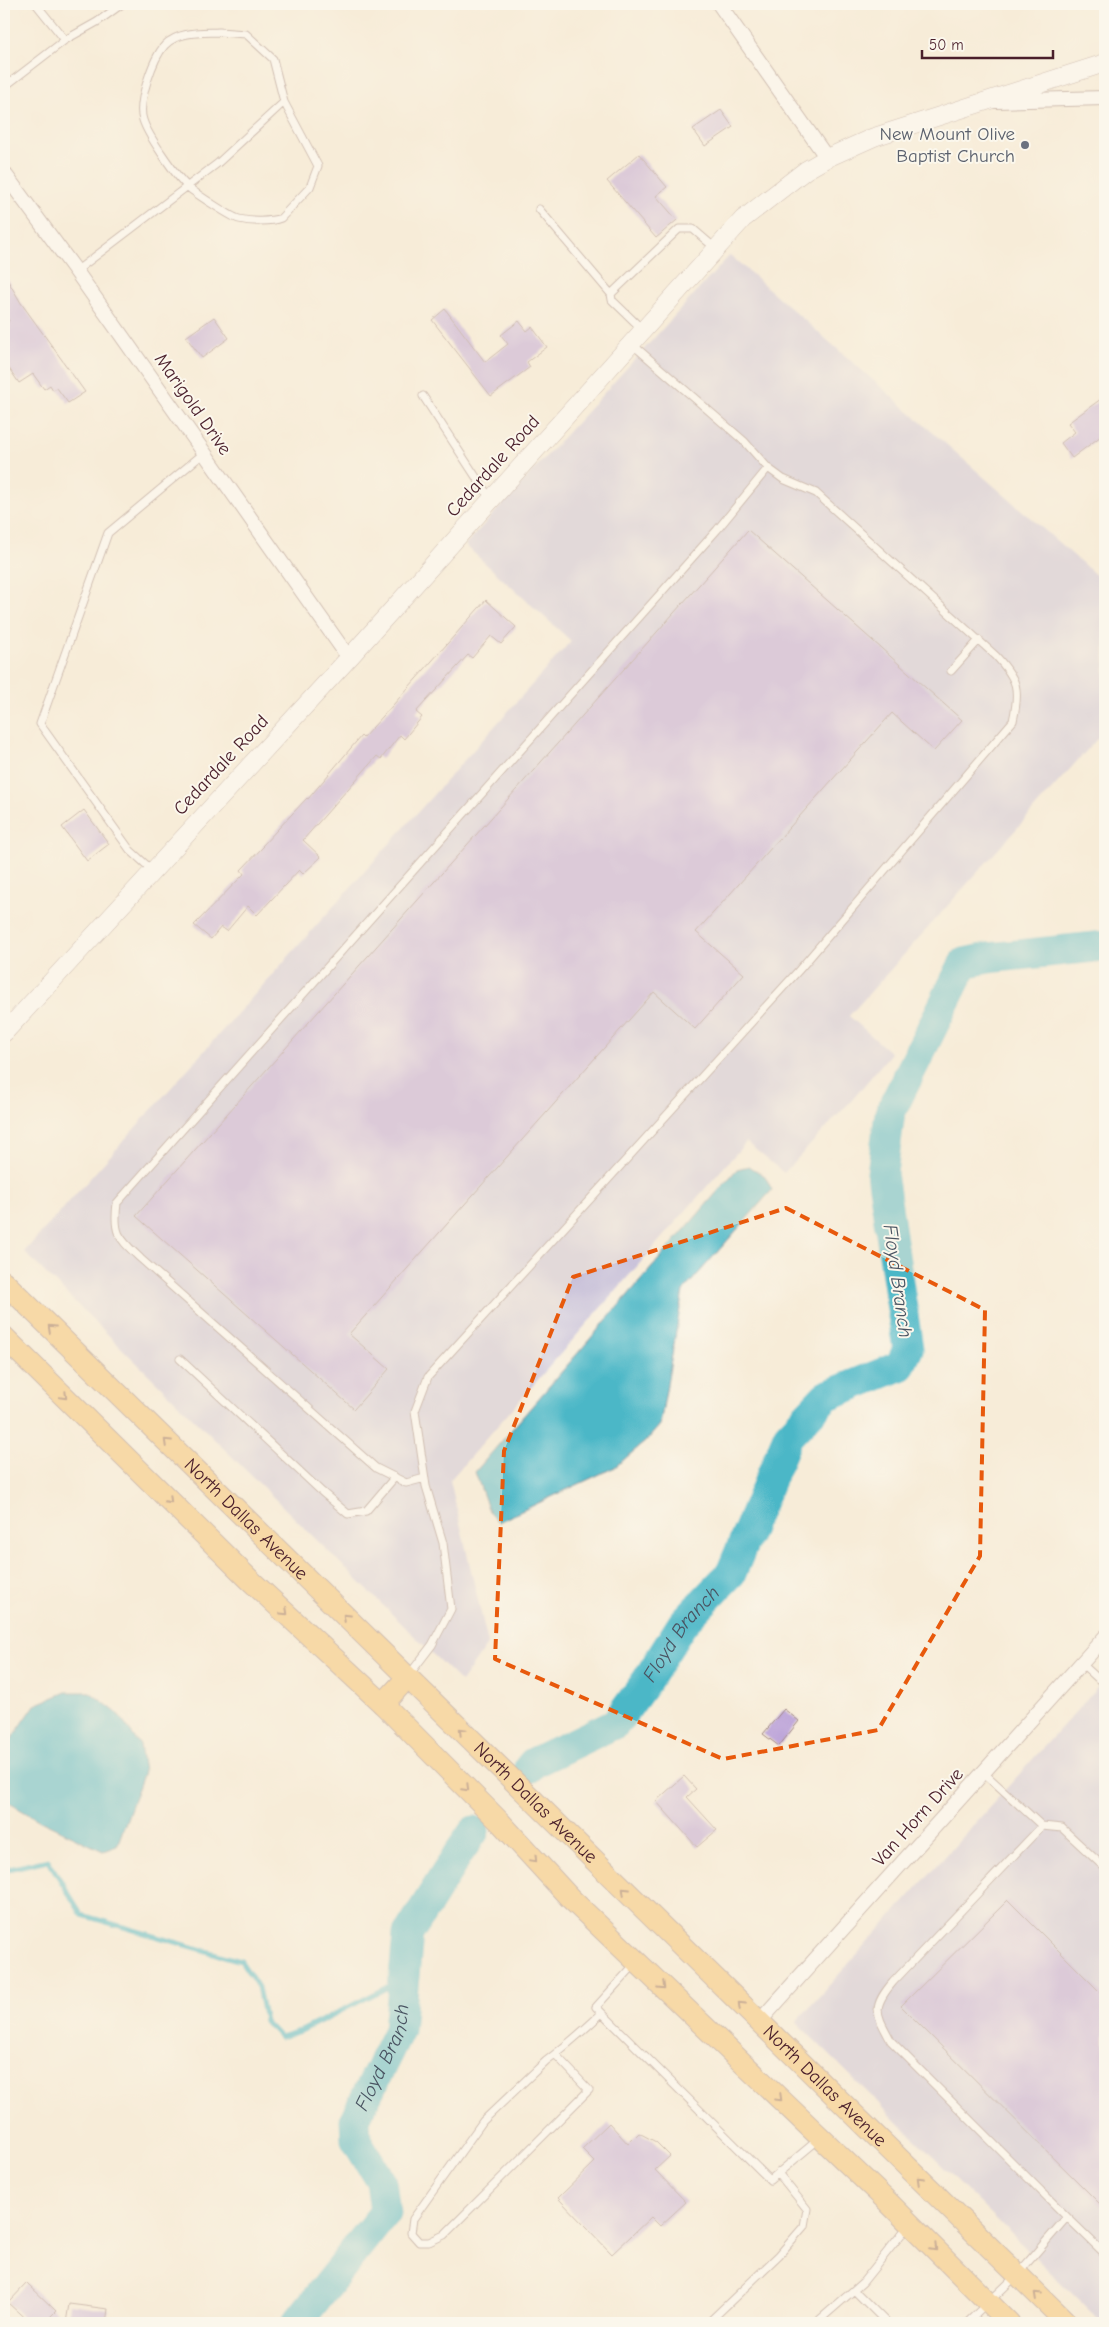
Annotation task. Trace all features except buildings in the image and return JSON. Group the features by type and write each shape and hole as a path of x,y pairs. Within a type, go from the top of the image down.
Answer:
{"main road":[{"name":"North Dallas Avenue","path":"4,1282 1016,2276 1067,2323"},
{"name":"North Dallas Avenue","path":"4,1337 249,1579 383,1704 494,1816 570,1898 820,2137 1010,2323"},
{"path":"383,1704 407,1678"}],"street":[{"path":"719,4 827,158"},
{"name":"Cedardale Road","path":"4,1033 349,658 743,219 806,170 827,158 874,137 1105,63"},
{"path":"986,102 1105,98"},
{"name":"Marigold Drive","path":"4,174 76,271 349,658"},
{"name":"Van Horn Drive","path":"759,2022 1105,1636"}],"lane":[{"path":"36,4 65,40"},
{"path":"4,86 65,40 98,22 122,4"},
{"path":"188,33 246,34 273,59 284,102 318,166 310,187 281,218 274,220 239,219 188,186 164,156 143,120 142,103 147,79 166,45 188,33"},
{"path":"76,271 218,163 284,102"},
{"path":"407,1678 432,1645 451,1609 443,1543 425,1478 415,1411 428,1376 800,970 1013,721 1019,696 1010,671 979,640 816,493 782,479 768,468 745,442 637,337 612,300 611,294 539,209"},
{"path":"611,294 679,229 693,229 716,248"},
{"path":"423,396 491,500"},
{"path":"152,870 130,850 40,724 108,533 204,453"},
{"path":"425,1478 406,1483 376,1468 141,1259 118,1236 114,1220 117,1203 717,530 768,468"},
{"path":"951,671 979,640"},
{"path":"180,1359 308,1480 348,1514 366,1511 395,1478"},
{"path":"1082,1663 1105,1685"},
{"path":"983,1772 1042,1826 1062,1828 1105,1868"},
{"path":"1042,1826 893,1982 880,1998 878,2016 891,2041 1105,2254"},
{"path":"637,1962 596,2007 770,2180 820,2137"},
{"path":"555,2054 589,2090 444,2235 428,2242 419,2242 411,2233 413,2218 483,2121 555,2054 602,2013"},
{"path":"708,2323 779,2255 804,2226 807,2209 778,2173"},
{"path":"967,2323 1016,2276 1067,2217"},
{"path":"816,2323 854,2290 910,2224"},
{"path":"854,2290 887,2323"}],"highlighted area":[{"path":"786,1208 985,1310 980,1556 878,1730 723,1759 495,1659 504,1451 573,1277"}],"shaded area":[{"path":"730,255 1105,583 1105,730 849,1016 891,1053 852,1100 784,1173 746,1142 450,1480 488,1643 461,1682 24,1252 571,641 465,545"},
{"path":"1105,1679 1105,2323 1102,2323 796,2022"}],"water":[{"path":"749,1166 765,1176 772,1190 683,1291 660,1425 646,1441 615,1467 498,1522 490,1514 475,1472 737,1169"},
{"path":"66,1692 90,1692 117,1713 140,1745 144,1772 117,1846 103,1851 40,1821 4,1800 4,1750 35,1705"}],"waterway":[{"name":"Floyd Branch","path":"529,1768 533,1763 616,1723 647,1680 683,1623 731,1573 788,1436 826,1396 900,1366 908,1349 882,1173 890,1113 964,963 988,958 1105,946"},
{"name":"Floyd Branch","path":"297,2323 385,2212 381,2181 356,2140 355,2119 399,2030 408,1934 474,1831"},
{"path":"4,1874 9,1869 48,1860 82,1915 241,1961 258,1987 265,2021 280,2037 301,2031 404,1979"}],"place":[{"name":"New Mount Olive Baptist Church","path":"1025,145"}]}
